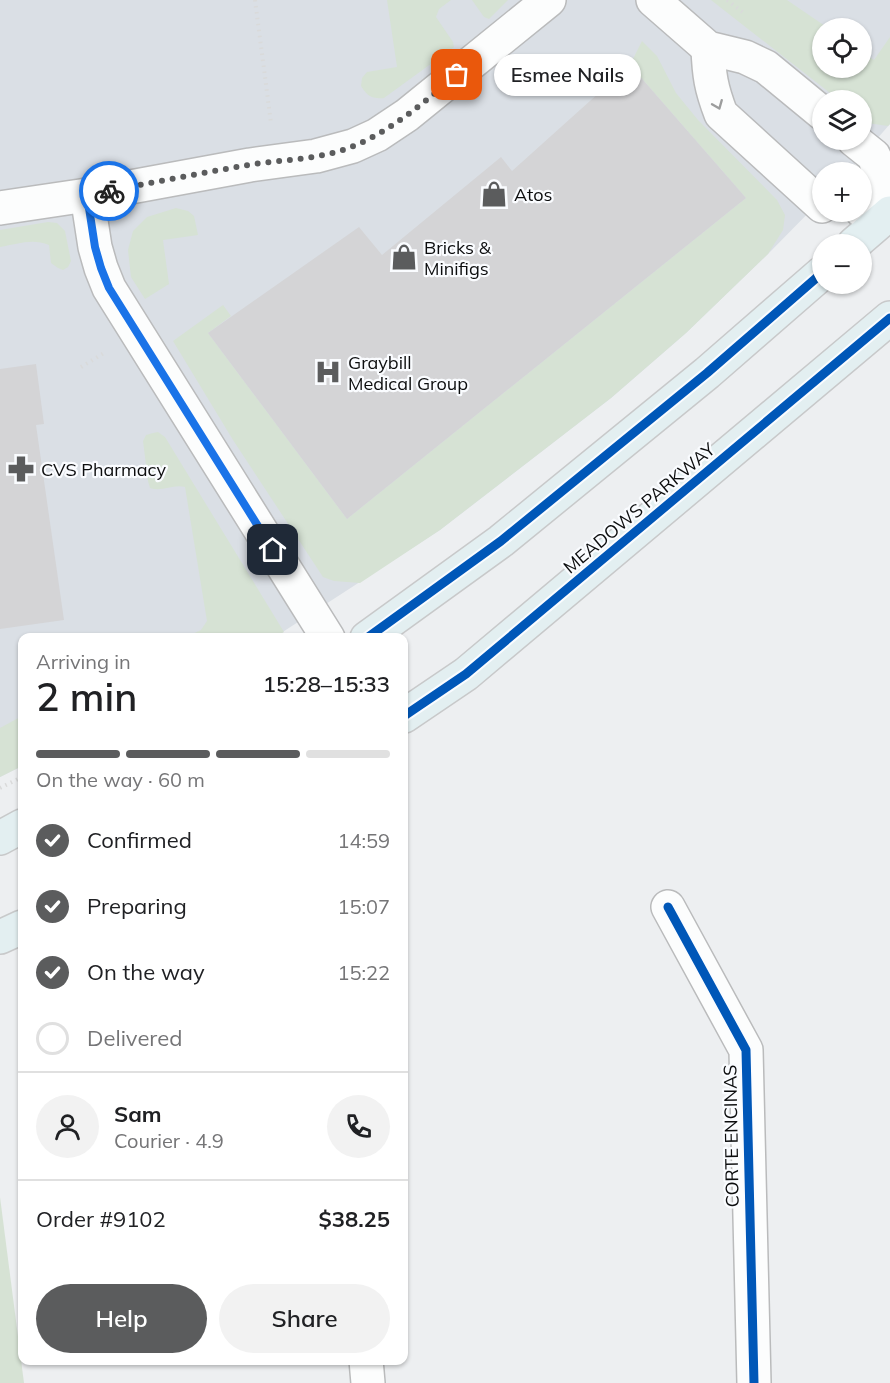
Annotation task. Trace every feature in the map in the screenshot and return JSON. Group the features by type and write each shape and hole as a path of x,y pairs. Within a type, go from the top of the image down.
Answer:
{"main road":[{"path":"865,234 890,212"},
{"path":"374,633 510,533 707,374 812,282"},
{"name":"MEADOWS PARKWAY","path":"408,713 466,674 890,318"},
{"path":"0,838 18,828"},
{"path":"0,937 18,929"}],"street":[{"path":"0,208 315,156 353,146 377,135 407,115 549,0"},
{"path":"653,0 708,48 745,57 766,67 812,105"},
{"path":"708,48 709,75 721,114 812,197"},
{"path":"866,150 874,156 890,205"},
{"path":"87,195 95,247 109,288 325,633"},
{"path":"872,211 890,212"},
{"name":"CORTE ENCINAS","path":"668,907 746,1050 754,1383"},
{"path":"366,1365 368,1383"}],"path":[{"path":"255,0 272,130"},
{"path":"0,788 18,779"}],"shaded area":[{"path":"0,0 890,0 890,124 872,145 872,90 812,90 812,150 867,150 857,162 812,162 812,209 768,254 686,333 611,398 440,530 281,633 18,633 18,768 0,777"}],"green space":[{"path":"387,0 451,0 439,9 436,17 454,47 384,98 376,98 363,89 362,78 367,72 397,67"},
{"path":"472,0 508,0 489,19 484,17"},
{"path":"711,0 787,0 813,18 812,78 872,78 872,59 874,60 890,37 890,124 888,126 872,124 872,90 826,90"},
{"path":"642,41 657,56 676,93 698,120 777,200 785,215 783,230 768,254 686,333 611,398 440,530 360,583 334,581 323,577 233,440 173,341 223,305 231,316 208,333 347,519 746,198 630,65"},
{"path":"176,208 188,211 194,216 198,235 163,240 169,284 145,299 131,277 128,250 133,231 147,217"},
{"path":"48,222 57,223 65,231 71,261 63,270 51,263 49,245 31,242 0,247 0,230"},
{"path":"158,432 165,437 284,632 195,633 201,630 207,621 185,487 150,488 143,441 146,435"},
{"path":"18,718 18,768 0,777 0,728"},
{"path":"0,1197 18,1336 18,1365 22,1365 24,1383 0,1383"}],"building":[{"path":"630,65 746,198 347,519 208,333 359,227 382,255 501,157 512,171"},
{"name":"CVS Pharmacy","path":"36,364 44,424 36,425 64,620 0,629 0,369"}],"cycle path":[{"path":"374,633 501,541 707,373 812,282"},
{"path":"408,713 466,674 890,318"},
{"path":"668,907 746,1050 754,1383"}],"way so far":[{"path":"109,191 250,165 315,156 353,146 377,135 407,115 457,75"}],"place":[{"name":"Esmee Nails","path":"457,75"},
{"name":"Atos","path":"494,194"},
{"name":"Bricks & Minifigs","path":"404,257"},
{"name":"Graybill Medical Group","path":"328,372"},
{"name":"CVS Pharmacy","path":"21,469"}],"route":[{"path":"109,191 87,195 95,247 109,288 273,550"}]}
